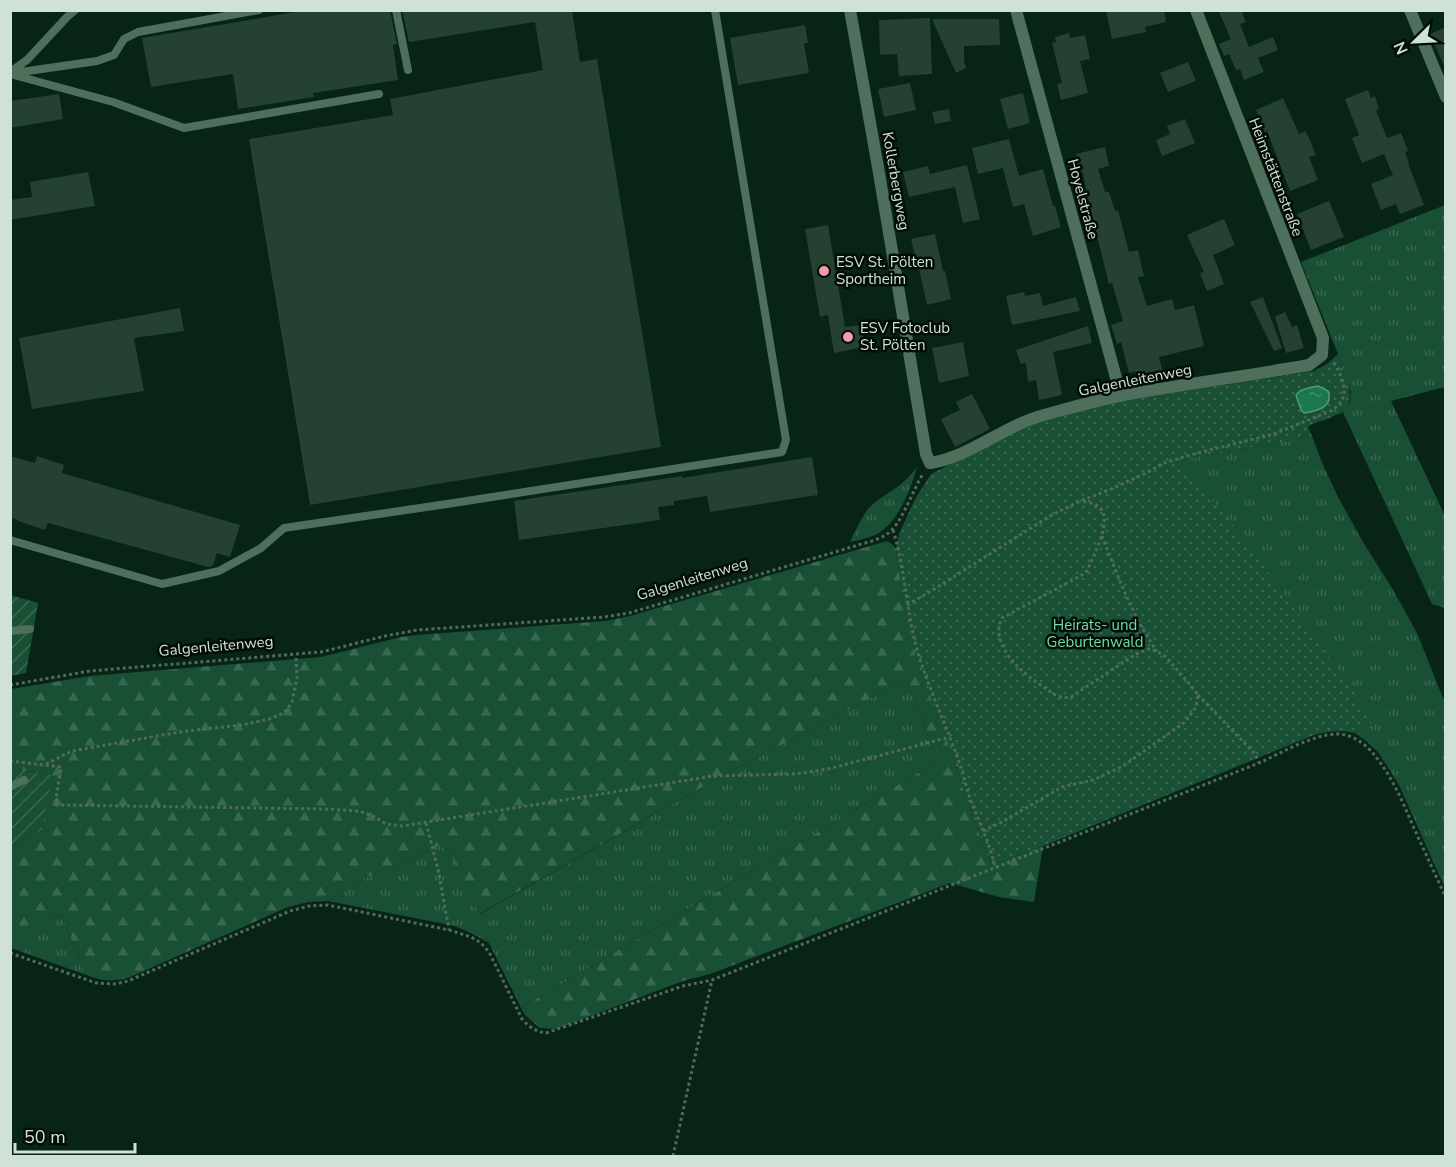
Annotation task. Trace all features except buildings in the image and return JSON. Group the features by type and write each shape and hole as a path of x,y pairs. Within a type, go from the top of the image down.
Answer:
{"street":[{"name":"Kollerbergweg","path":"850,10 926,454 930,463"},
{"name":"Hoyelstraße","path":"1016,10 1121,396"},
{"name":"Heimstättenstraße","path":"1196,10 1323,338 1322,355"},
{"path":"1410,10 1446,97"},
{"name":"Galgenleitenweg","path":"930,463 960,454 1030,419 1121,396 1309,365 1322,355"}],"lane":[{"path":"10,73 27,60 75,10"},
{"path":"10,73 97,61 114,55 124,39 138,32 260,10"},
{"path":"396,10 408,70"},
{"path":"10,540 162,584 219,571 261,548 284,528 782,452 786,440 714,10"},
{"path":"10,73 113,102 184,128 379,94"},
{"path":"10,631 30,630"},
{"path":"10,787 24,780"}],"path":[{"path":"907,605 1050,516 1080,501 1164,463 1274,434 1332,410 1339,405 1344,395 1342,383 1336,364 1322,355"},
{"path":"930,463 893,530 899,549 907,605 920,658 960,762 968,793 993,855 995,868"},
{"path":"1080,501 1095,505 1104,513 1105,520 1102,534 1087,571 1002,618 999,624 1002,644 1014,663 1028,676 1057,696 1064,698 1071,697 1136,654 1148,649 1157,651"},
{"name":"Galgenleitenweg","path":"10,685 90,671 321,652 417,630 604,617 629,613 852,547 877,539 893,530"},
{"path":"1102,534 1127,600 1147,637 1157,651 1166,657 1198,695 1255,754 1259,762"},
{"path":"44,765 72,751 186,731 242,725 279,715 292,702 297,678 296,655"},
{"path":"983,831 1000,824 1062,787 1093,780 1123,766 1185,722 1196,707 1198,695"},
{"path":"10,953 96,983 116,984 128,981 290,911 309,906 328,905 449,930 471,937 489,952 522,1019 537,1032 546,1033 683,986 712,980 1329,734 1353,737 1375,755 1395,788 1446,898"},
{"path":"10,761 61,767 54,805 359,811 386,824 402,826 713,776 795,774 828,769 950,737"},
{"path":"426,823 438,869 449,930"},
{"path":"673,1156 712,980"}],"green space":[{"path":"1445,205 1445,387 1391,401 1445,516 1445,608 1432,604 1343,412 1350,402 1351,392 1301,262"},
{"name":"Heirats- und Geburtenwald","path":"1338,354 1350,392 1348,406 1342,413 1308,427 1312,436 1183,460 1181,464 1248,543 1374,721 1355,733 1334,731 1314,735 991,865 915,656 904,605 896,549 899,534 915,499 931,474 1032,423 1124,400 1314,371 1327,364"},
{"path":"1312,436 1338,497 1417,633 1445,703 1445,888 1399,785 1378,752 1355,733 1373,721 1181,464 1183,460"},
{"path":"917,466 908,494 898,513 885,529 867,538 850,542 868,509 902,483"},
{"path":"887,541 896,549 904,605 965,795 991,865 1043,846 1034,902 999,897 950,883 710,974 683,981 556,1029 540,1028 525,1015 521,1008 938,761 907,679 713,781 479,914 449,851 440,846 363,879 328,901 308,902 288,907 128,978 107,980 86,975 61,914 11,937 11,847 42,830 51,775 11,769 11,689 90,676 321,657 417,635 605,621 630,616"},
{"path":"10,595 38,603 26,673 11,676"},
{"path":"907,679 938,761 521,1008 489,943 471,933 455,926 328,901 363,879 440,846 449,851 480,914 713,781"},
{"path":"11,769 52,775 42,830 11,847"},
{"path":"61,914 86,975 11,948 10,937"}],"water":[{"path":"1318,386 1328,391 1329,401 1319,409 1304,413 1296,395 1303,390"}],"place":[{"name":"ESV St. Pölten Sportheim","path":"824,271"},
{"name":"ESV Fotoclub St. Pölten","path":"848,337"}]}
